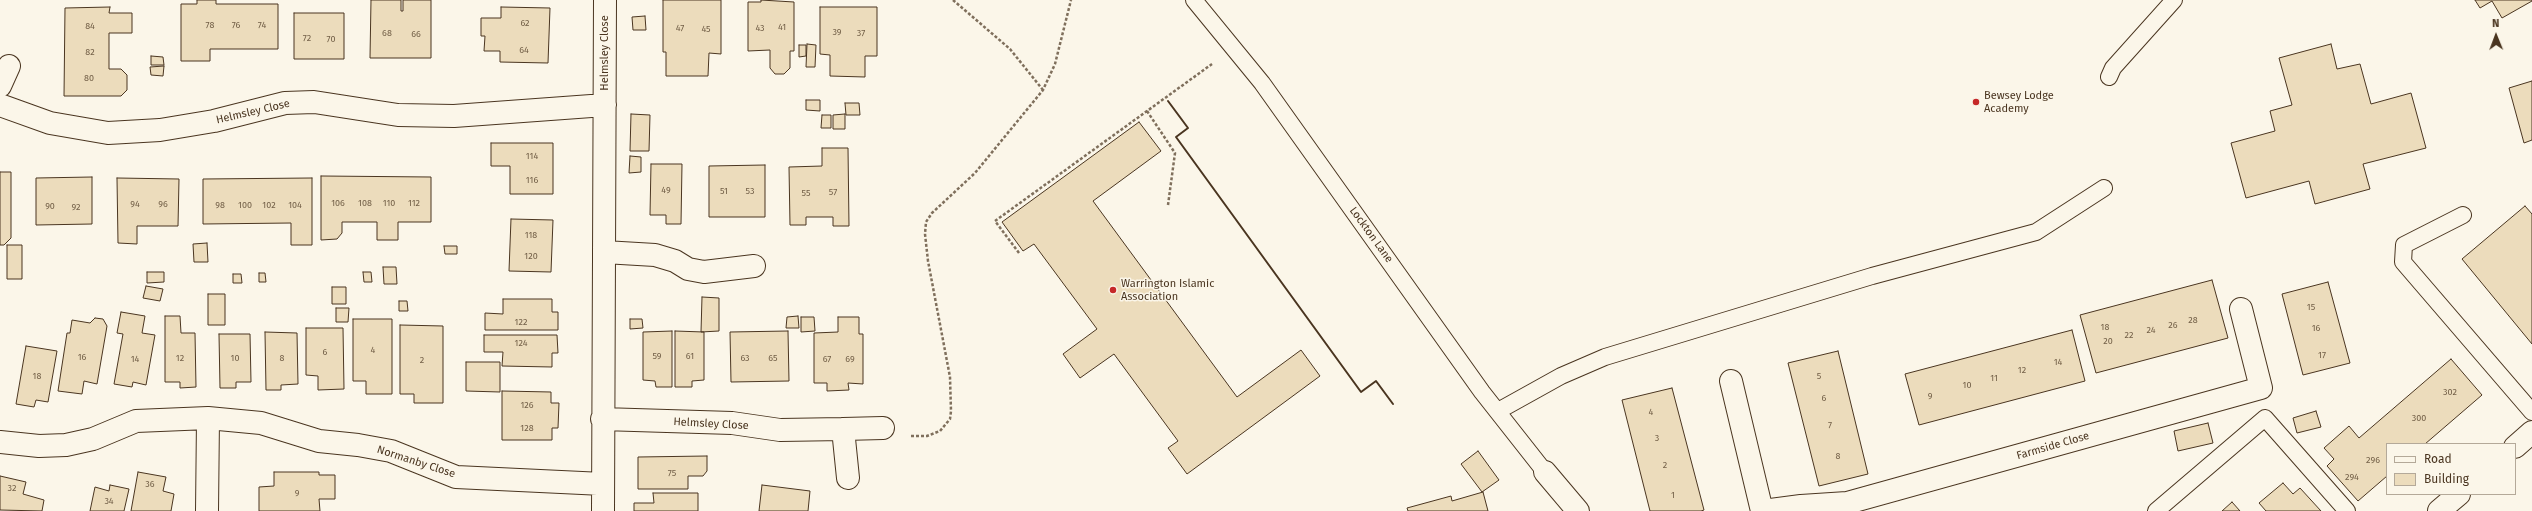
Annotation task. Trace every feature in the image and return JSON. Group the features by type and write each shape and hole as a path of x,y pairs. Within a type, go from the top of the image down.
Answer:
{"street":[{"name":"Helmsley Close","path":"603,511 602,419 605,0"},
{"path":"0,86 9,66"},
{"name":"Helmsley Close","path":"0,105 50,123 108,133 160,130 214,121 285,103 314,102 398,115 454,116 605,105"},
{"path":"604,252 655,255 675,260 688,269 704,272 754,266"},
{"name":"Farmside Close","path":"1731,382 1763,511 1801,506 1847,503 2261,388 2241,309"},
{"path":"208,418 208,511"},
{"name":"Normanby Close","path":"0,442 39,446 66,445 93,439 136,421 208,418 261,423 319,441 358,445 391,451 456,476 603,484"},
{"name":"Helmsley Close","path":"602,419 732,423 780,430 882,428"},
{"path":"843,429 848,478"},
{"path":"2516,446 2532,432"},
{"path":"1545,472 1575,510"},
{"path":"2439,511 2458,495"}],"lane":[{"name":"Lockton Lane","path":"1194,0 1235,47 1498,411 1545,472"},
{"path":"2109,77 2113,68 2174,0"},
{"path":"1498,411 1561,376 1605,357 1872,276 2036,232 2104,188"},
{"path":"2464,215 2404,245 2403,262 2532,412"},
{"path":"2156,511 2265,418 2347,511"}],"path":[{"path":"953,0 1010,49 1043,90"},
{"path":"882,428 897,435 927,436 940,431 950,419 952,398 950,377 928,261 925,234 926,222 932,213 980,167 1043,90 1054,64 1071,0"},
{"path":"1019,253 996,221 1235,47"},
{"path":"1147,111 1175,153 1168,205"}],"building":[{"path":"197,0 216,0 216,4 278,4 278,49 210,49 210,61 181,61 181,4 197,4"},
{"path":"371,0 401,0 401,11 403,11 403,0 431,0 431,58 370,58"},
{"path":"663,0 721,0 721,54 709,53 708,76 666,76 666,52 663,52"},
{"path":"761,0 794,2 794,51 790,51 790,68 784,74 775,74 770,68 770,50 748,51 748,2 761,2"},
{"path":"2475,0 2532,1 2502,18 2492,1 2480,8"},
{"path":"110,7 109,13 132,13 132,33 109,33 109,69 121,69 127,75 127,90 121,96 64,96 65,8"},
{"path":"501,7 550,8 548,63 500,62 500,51 484,51 485,36 481,36 481,18 501,18"},
{"path":"820,7 877,7 877,56 865,56 865,77 830,76 830,55 820,54"},
{"path":"294,13 344,13 344,59 294,59"},
{"path":"645,16 646,30 633,30 632,17"},
{"path":"807,44 816,45 815,67 806,67"},
{"path":"2331,44 2337,69 2360,64 2371,104 2411,93 2426,148 2363,164 2370,189 2315,204 2309,181 2246,198 2231,143 2275,131 2270,111 2292,105 2279,58"},
{"path":"799,45 806,45 806,56 799,57"},
{"path":"151,56 163,57 164,65 151,65"},
{"path":"164,66 163,76 151,75 150,67"},
{"path":"2532,81 2532,140 2524,143 2509,88"},
{"path":"806,100 820,100 820,111 806,110"},
{"path":"845,103 859,103 860,115 846,115"},
{"path":"631,114 650,115 649,151 630,151"},
{"path":"845,114 845,129 833,129 833,115"},
{"path":"822,115 831,115 831,128 821,128"},
{"name":"Warrington Islamic Association","path":"1139,122 1161,151 1093,201 1237,397 1301,350 1320,376 1187,474 1168,448 1178,441 1114,354 1080,378 1063,354 1097,329 1034,244 1023,251 1002,222"},
{"path":"491,143 553,143 553,194 510,194 510,166 491,166"},
{"path":"822,148 848,148 849,226 833,226 833,217 806,217 806,225 790,225 789,167 822,166"},
{"path":"630,156 641,157 641,172 629,173"},
{"path":"651,164 682,164 681,224 666,224 666,215 650,215"},
{"path":"765,165 765,217 709,217 709,166"},
{"path":"0,172 11,172 11,238 4,245 0,245"},
{"path":"321,176 431,177 431,222 398,222 398,240 377,240 377,222 342,222 342,233 337,239 321,240"},
{"path":"92,177 92,224 36,225 36,178"},
{"path":"117,178 179,179 178,226 137,226 137,244 118,243"},
{"path":"312,178 312,245 291,245 291,223 203,224 203,179"},
{"path":"2525,206 2532,214 2532,344 2462,259"},
{"path":"511,219 553,220 551,272 509,271"},
{"path":"207,243 208,262 194,262 193,244"},
{"path":"7,245 22,245 22,279 7,279"},
{"path":"444,246 457,246 457,254 445,254"},
{"path":"383,267 396,267 397,284 384,284"},
{"path":"147,272 164,272 164,282 147,283"},
{"path":"363,272 371,272 372,282 364,282"},
{"path":"259,273 265,273 266,282 259,282"},
{"path":"233,274 241,274 242,283 233,283"},
{"path":"2212,280 2228,338 2096,373 2080,315"},
{"path":"2328,282 2350,363 2303,375 2282,294"},
{"path":"146,286 163,289 160,301 143,298"},
{"path":"332,287 346,287 346,304 332,304"},
{"path":"208,294 225,294 225,325 208,325"},
{"path":"702,297 719,298 719,331 701,332"},
{"path":"503,299 552,299 552,312 558,312 558,330 485,330 485,313 503,314"},
{"path":"399,301 407,301 408,311 399,311"},
{"path":"336,308 349,308 348,322 336,322"},
{"path":"121,312 145,316 142,333 155,335 146,385 133,382 132,387 114,384 123,334 117,333"},
{"path":"165,316 180,316 181,333 195,333 196,387 180,388 180,382 165,382"},
{"path":"798,316 799,328 786,328 787,317"},
{"path":"801,317 814,317 815,331 801,332"},
{"path":"838,317 859,317 859,334 863,334 863,384 848,383 849,390 827,391 827,383 814,383 814,333 838,332"},
{"path":"95,318 103,319 107,326 97,384 84,381 82,394 58,391 67,333 70,333 72,320 90,323"},
{"path":"353,319 392,319 392,394 366,394 366,381 353,381"},
{"path":"630,319 642,319 643,328 630,329"},
{"path":"400,325 443,326 443,403 414,403 414,394 400,394"},
{"path":"306,328 343,328 344,389 318,390 318,376 306,375"},
{"path":"2072,330 2085,381 1919,425 1905,374"},
{"path":"672,331 672,387 656,387 655,381 643,380 643,332"},
{"path":"675,331 704,332 704,380 692,381 692,387 675,387"},
{"path":"788,331 789,381 731,382 730,332"},
{"path":"265,332 297,333 298,384 281,385 281,390 266,390"},
{"path":"219,334 250,334 251,382 236,382 236,388 220,388"},
{"path":"484,335 557,335 558,353 552,353 552,367 502,366 503,352 484,352"},
{"path":"26,346 57,351 48,402 36,400 34,407 16,404"},
{"path":"1838,351 1868,474 1819,486 1788,363"},
{"path":"2451,359 2482,395 2426,443 2386,443 2386,477 2358,501 2327,466 2334,459 2324,448 2349,426 2359,438"},
{"path":"466,362 500,362 500,392 466,391"},
{"path":"1672,388 1704,510 1701,511 1650,511 1622,400"},
{"path":"502,391 551,392 551,403 559,403 558,428 552,428 552,440 502,440"},
{"path":"2316,411 2321,427 2297,433 2293,418"},
{"path":"2208,423 2213,443 2178,451 2174,431"},
{"path":"1478,451 1499,480 1482,492 1461,464"},
{"path":"707,456 707,471 703,476 688,476 688,489 638,489 638,457"},
{"path":"138,472 166,477 163,491 174,494 171,511 131,511"},
{"path":"274,472 319,472 319,475 335,475 335,499 319,499 320,511 259,511 259,487 274,486"},
{"path":"0,476 26,482 23,494 44,500 42,511 0,510"},
{"path":"2283,483 2293,494 2300,488 2321,511 2266,511 2259,503"},
{"path":"110,485 129,489 124,511 90,511 95,487 109,491"},
{"path":"762,485 810,491 808,511 759,511"},
{"path":"1483,492 1488,511 1408,511 1407,508 1451,496 1452,501"},
{"path":"653,493 698,493 698,511 634,511 634,503 654,503"},
{"path":"2232,502 2240,511 2222,511"}],"wall":[{"path":"1168,101 1188,128 1176,137 1361,392 1376,381 1393,404"}],"place":[{"name":"Bewsey Lodge Academy","path":"1976,102"},
{"name":"Warrington Islamic Association","path":"1113,290"}]}
